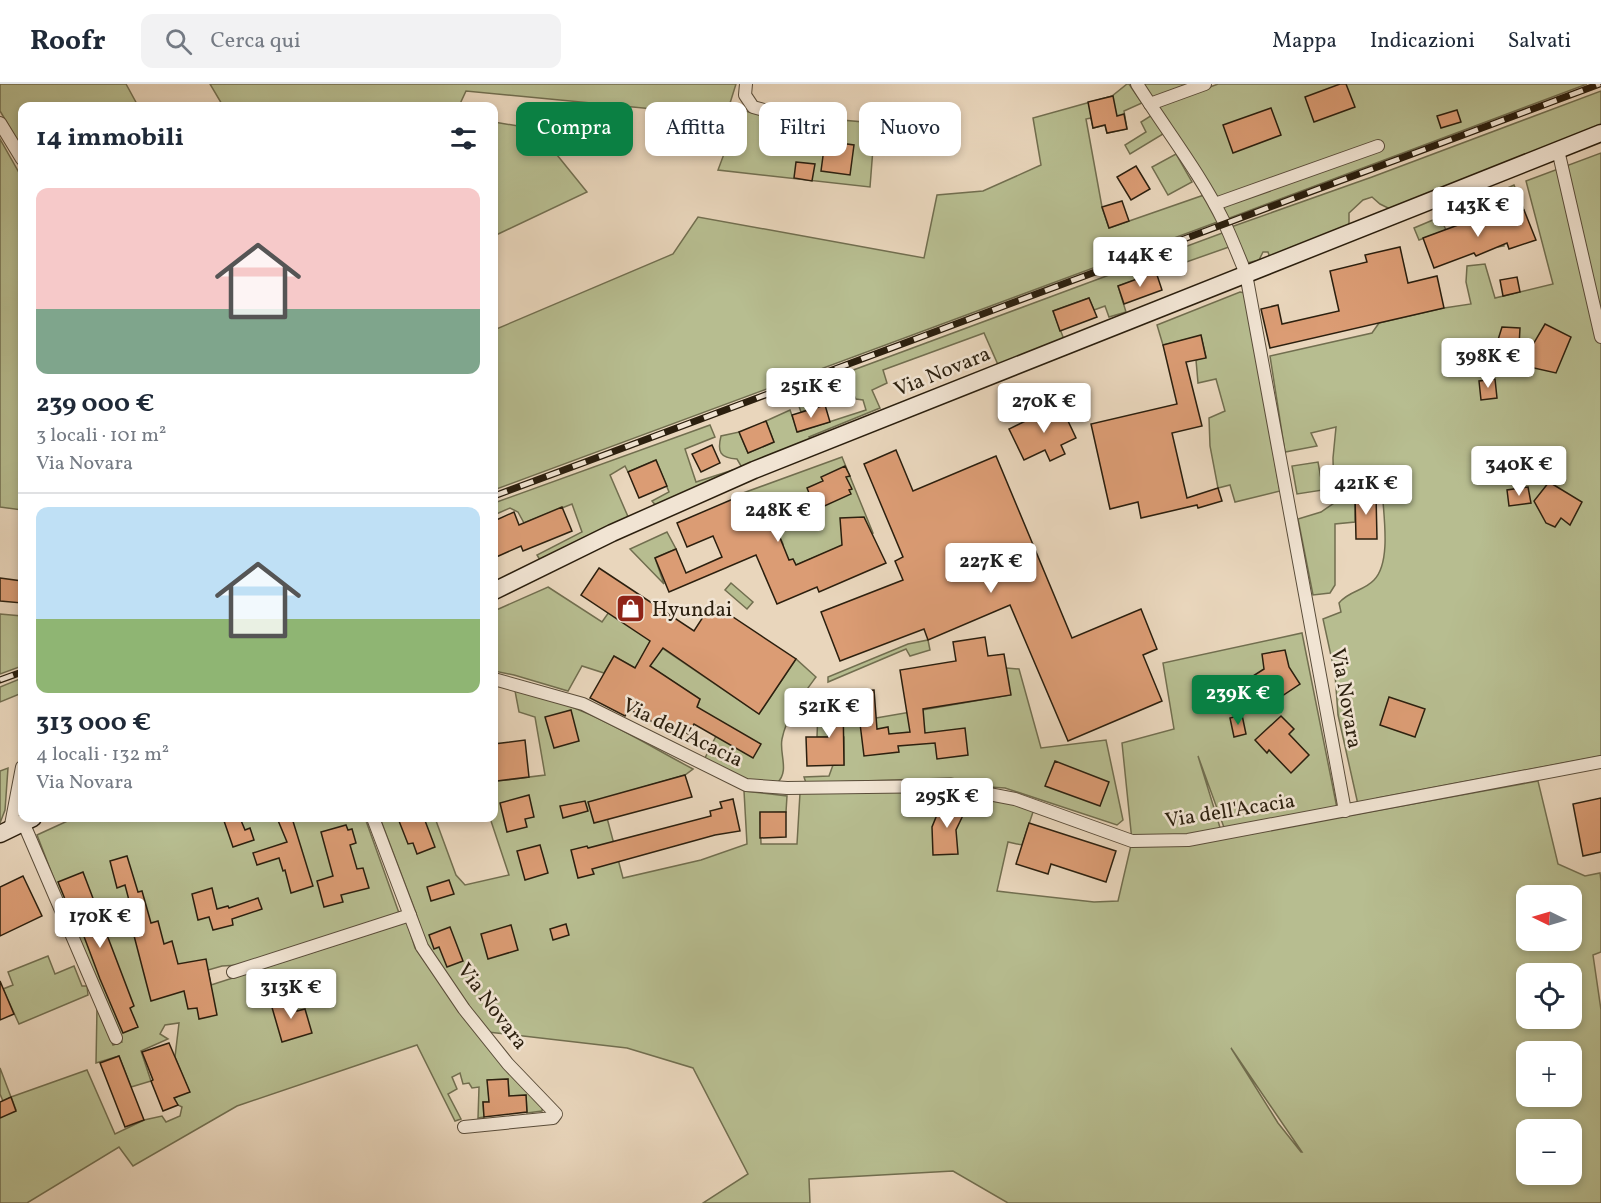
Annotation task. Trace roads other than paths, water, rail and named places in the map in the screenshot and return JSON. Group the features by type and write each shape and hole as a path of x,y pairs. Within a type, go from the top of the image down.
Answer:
{"main road":[{"name":"Via Novara","path":"498,589 612,533 754,470 1601,133"}],"street":[{"path":"746,84 745,95 753,107 759,109"},
{"path":"1137,84 1215,204 1246,274"},
{"path":"1150,104 1205,84"},
{"path":"0,123 18,152"},
{"path":"1215,204 1378,146"},
{"path":"1558,150 1601,337"},
{"name":"Via Novara","path":"1246,274 1345,811"},
{"name":"Via dell'Acacia","path":"498,680 583,704 746,785 787,788 947,786 1015,799 1132,841 1188,840 1601,762"},
{"name":"Via Novara","path":"375,822 422,948 464,1009 508,1064 556,1114 553,1118 464,1127"},
{"path":"17,826 116,1038"},
{"path":"233,972 410,915"}],"railway":[{"path":"498,495 1600,84"},
{"path":"0,680 18,673"}],"place":[{"name":"Hyundai","path":"631,609"}]}
